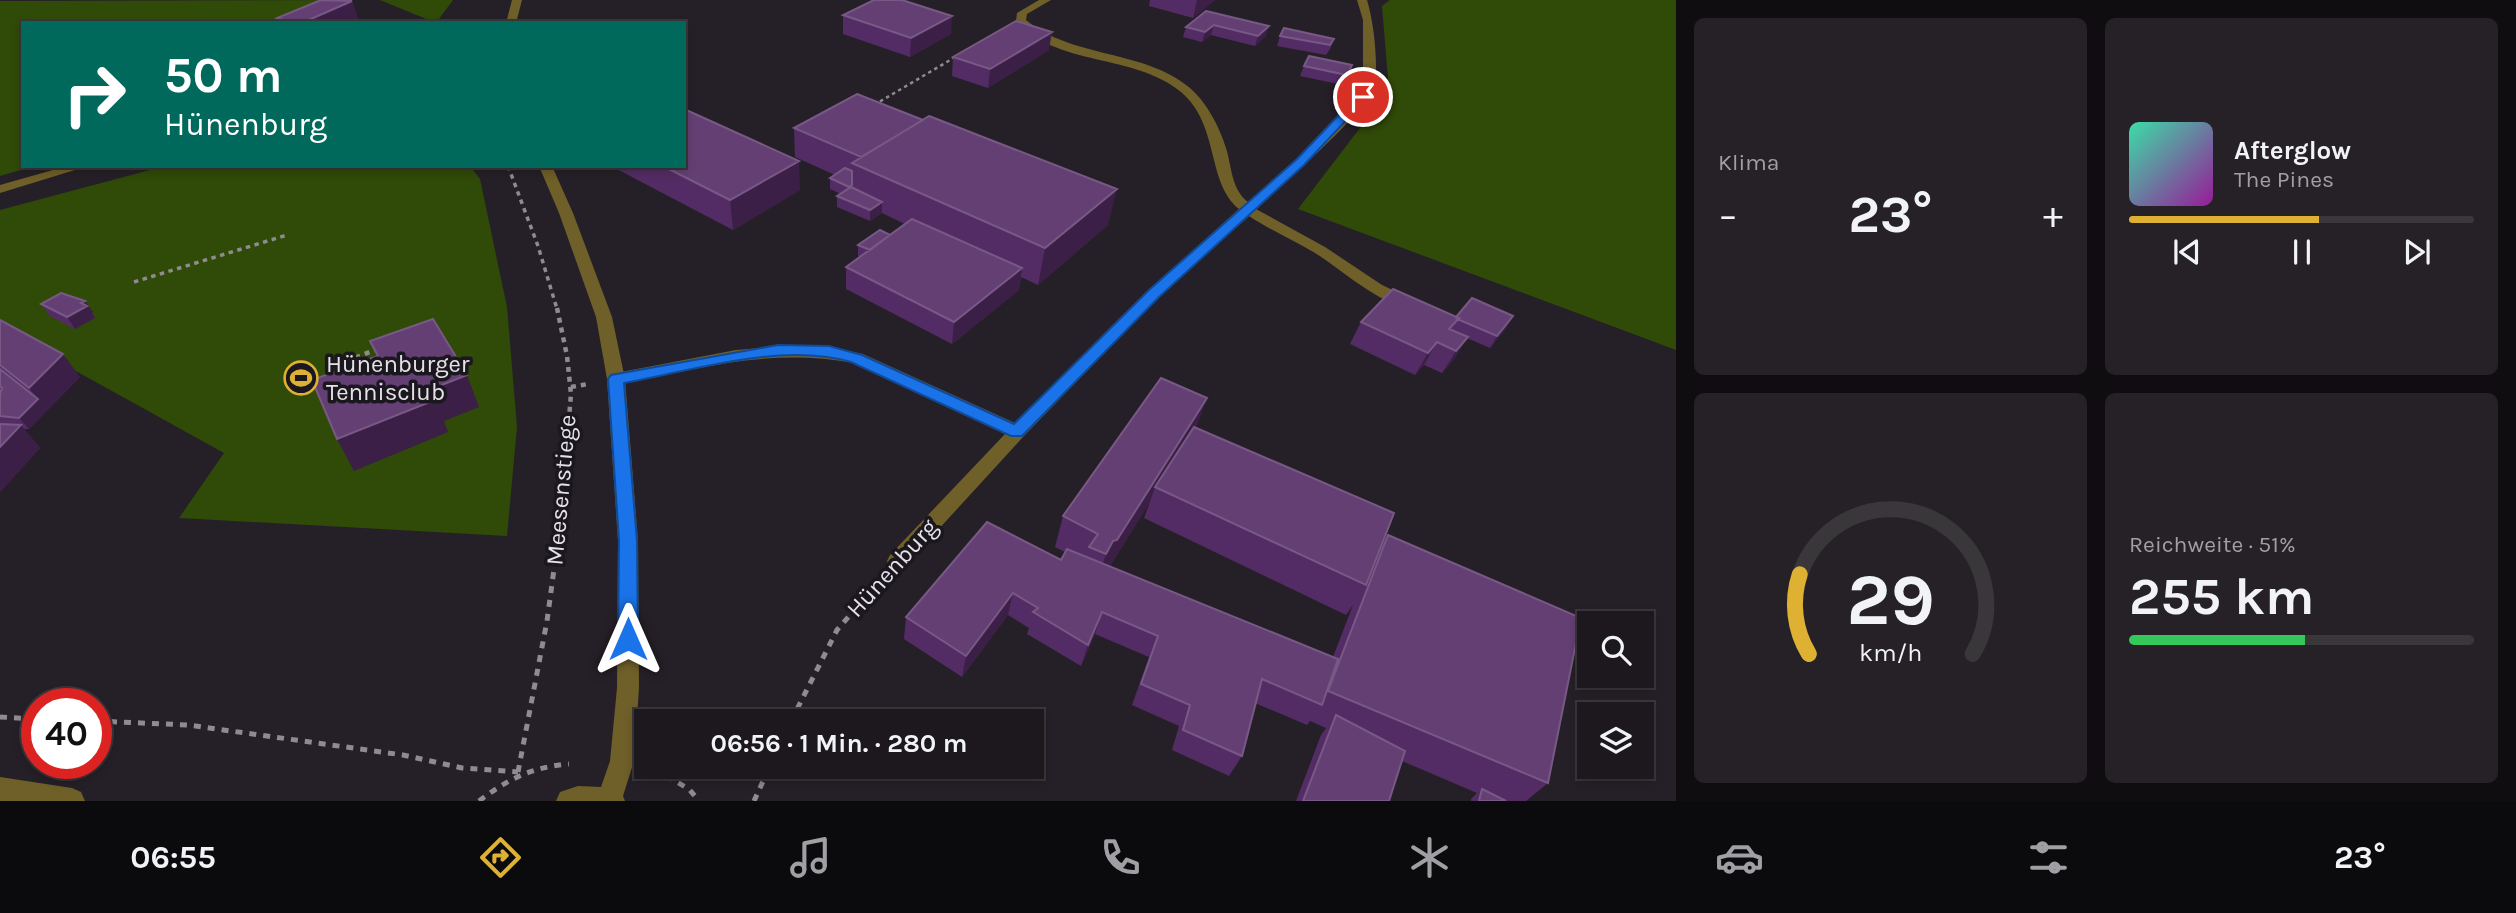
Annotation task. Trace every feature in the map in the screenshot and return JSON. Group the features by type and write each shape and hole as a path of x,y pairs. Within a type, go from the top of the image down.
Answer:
{"street":[{"path":"512,21 517,0"},
{"path":"1046,0 1022,13 1021,21 1026,28 1059,42 1151,72 1183,88 1198,103 1212,129 1233,196 1248,209 1330,256 1383,293 1419,307"},
{"name":"Hünenburg","path":"897,561 1017,432 1154,293 1317,147 1369,87 1368,20 1362,0"},
{"path":"0,189 75,168"},
{"path":"546,168 566,213 604,317 616,379 628,541 628,688 622,761 610,800 579,798 569,801"},
{"path":"616,379 778,350 829,351 857,358 1017,432"},
{"path":"0,789 72,801"}],"path":[{"path":"867,109 964,52"},
{"name":"Meesenstiege","path":"509,168 535,235 564,336 571,387 561,525 536,688 518,772"},
{"path":"134,282 287,235"},
{"path":"346,361 382,348"},
{"name":"Hünenburg","path":"797,709 837,630 897,561"},
{"path":"0,717 21,718"},
{"path":"112,722 188,725 403,755 461,768 518,772"},
{"path":"479,801 518,772"},
{"path":"754,801 764,779"}],"green space":[{"path":"342,0 292,21 21,21 21,168 27,168 0,176 0,1"},
{"path":"380,0 453,0 437,21 431,21"},
{"path":"1390,0 1676,0 1676,350 1298,209 1389,90 1382,6"},
{"name":"Hünenburger Tennisclub","path":"158,168 472,168 480,179 507,307 517,427 507,536 179,518 224,453 0,329 0,210"}],"building":[{"path":"321,0 352,1 307,21 277,18"},
{"path":"874,0 902,0 952,16 911,38 843,15"},
{"path":"1206,11 1269,26 1258,36 1214,25 1205,32 1186,27"},
{"path":"1016,21 1052,32 990,69 953,57"},
{"path":"1284,28 1334,39 1330,45 1280,36"},
{"path":"1309,56 1352,65 1347,75 1304,66"},
{"path":"857,94 923,120 861,157 794,128"},
{"path":"686,110 799,161 730,200 667,168 686,168"},
{"path":"929,116 1117,189 1045,248 852,163"},
{"path":"845,168 852,171 852,185 849,187 830,178"},
{"path":"851,187 882,202 870,210 837,196"},
{"path":"912,219 1022,268 954,322 846,267"},
{"path":"880,230 890,235 870,250 858,245"},
{"path":"1393,289 1459,318 1449,329 1468,337 1456,351 1437,342 1428,353 1361,322"},
{"path":"61,293 85,301 81,303 87,306 67,317 41,304"},
{"path":"1472,298 1513,316 1497,336 1457,319"},
{"path":"433,319 467,375 429,390 435,400 337,439 312,380 378,356 370,341"},
{"path":"0,320 63,354 29,388 0,365"},
{"path":"0,369 38,399 19,418 0,416"},
{"path":"1161,378 1207,398 1106,554 1089,547 1098,534 1063,516"},
{"path":"0,424 21,425 0,447"},
{"path":"1194,427 1394,513 1366,585 1155,487"},
{"path":"987,522 1061,560 1067,549 1338,659 1322,705 1262,679 1242,756 1183,730 1190,705 1141,684 1158,636 1102,612 1088,645 1033,612 1038,608 1013,593 966,656 906,617"},
{"path":"1388,535 1577,616 1577,638 1548,783 1328,691"},
{"path":"1336,715 1405,751 1389,801 1303,801"},
{"path":"1482,789 1506,801 1479,801"}],"place":[{"name":"Hünenburger Tennisclub","path":"301,378"}],"route":[{"path":"628,639 628,541 616,379 778,350 829,351 857,358 948,403 1017,432 1154,293 1317,147 1363,97"}]}
